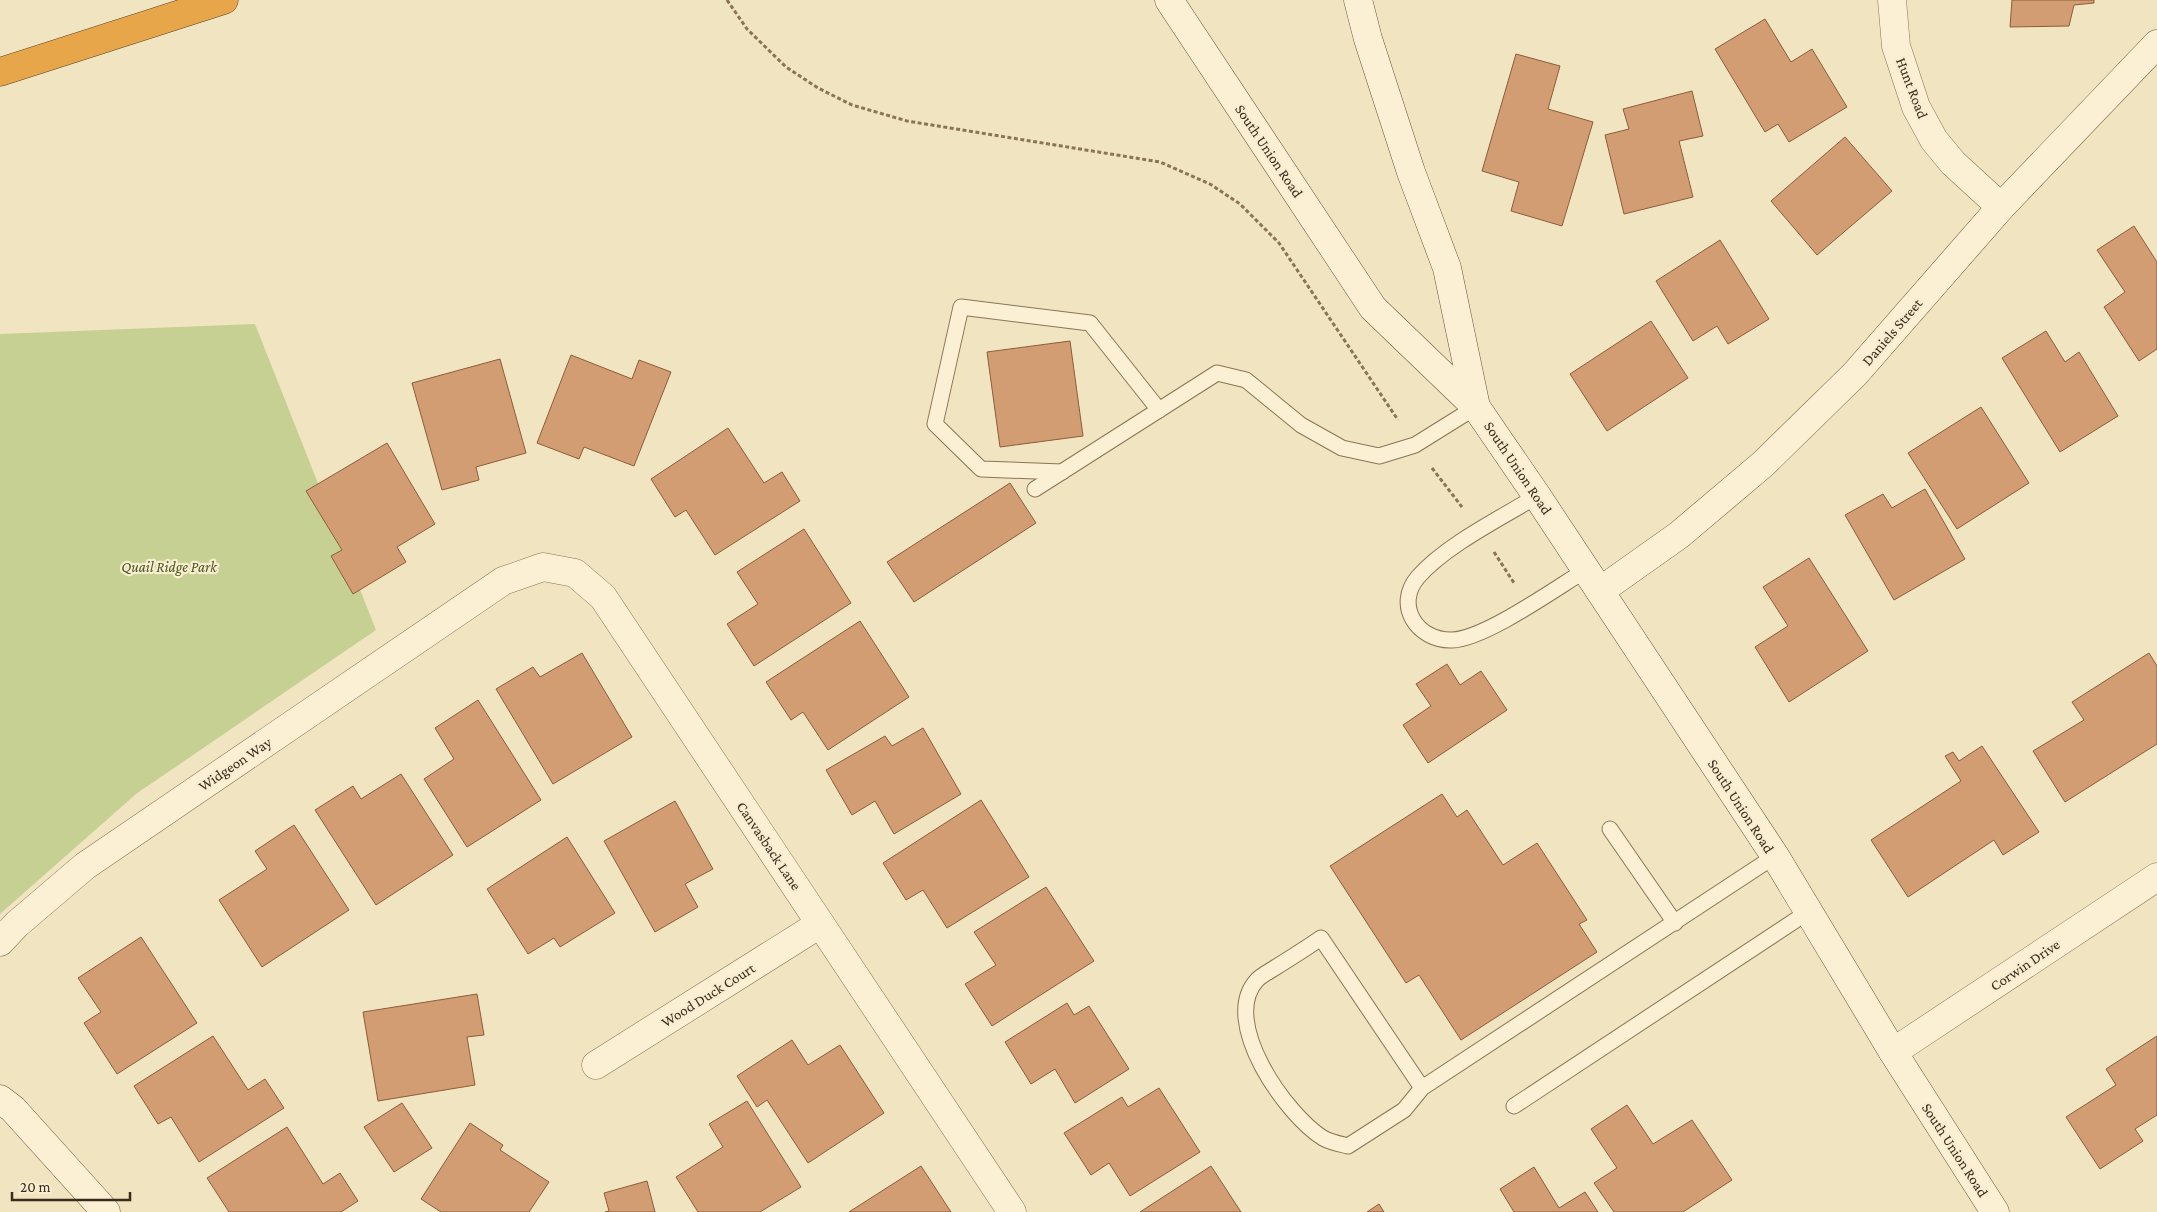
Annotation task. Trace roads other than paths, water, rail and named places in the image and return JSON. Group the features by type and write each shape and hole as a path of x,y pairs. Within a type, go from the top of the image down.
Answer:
{"highway":[{"path":"0,72 224,0"}],"street":[{"name":"South Union Road","path":"1169,0 1373,308 1476,406 1775,856 1893,1052 1995,1212"},
{"name":"South Union Road","path":"1358,0 1368,39 1411,172 1448,268 1476,406"},
{"name":"Hunt Road","path":"1892,0 1896,46 1916,107 1934,140 1953,163 2001,207"},
{"name":"Daniels Street","path":"1593,580 1679,535 1763,464 1855,374 2001,207 2157,44"},
{"name":"Canvasback Lane","path":"480,598 503,581 543,567 575,573 604,597 1012,1212"},
{"name":"Widgeon Way","path":"0,942 17,924 85,866 480,598"},
{"name":"Corwin Drive","path":"1893,1052 2157,877"},
{"name":"Wood Duck Court","path":"596,1065 820,924"},
{"path":"0,1099 13,1109 106,1212"}],"lane":[{"path":"1062,472 981,469 935,424 961,307 1090,323 1159,410"},
{"path":"1035,489 1217,373 1246,380 1301,425 1342,448 1379,456 1415,445 1476,406"},
{"path":"1537,496 1449,550 1428,567 1409,590 1407,607 1413,622 1423,632 1436,638 1453,640 1466,637 1593,580"},
{"path":"1610,829 1675,923"},
{"path":"1422,1088 1321,938 1257,980 1246,1002 1249,1031 1258,1060 1272,1084 1287,1104 1324,1138 1348,1146 1404,1110 1422,1088 1775,856"},
{"path":"1514,1106 1808,912"}],"park label":[{"name":"Quail Ridge Park","path":"169,567"}]}
